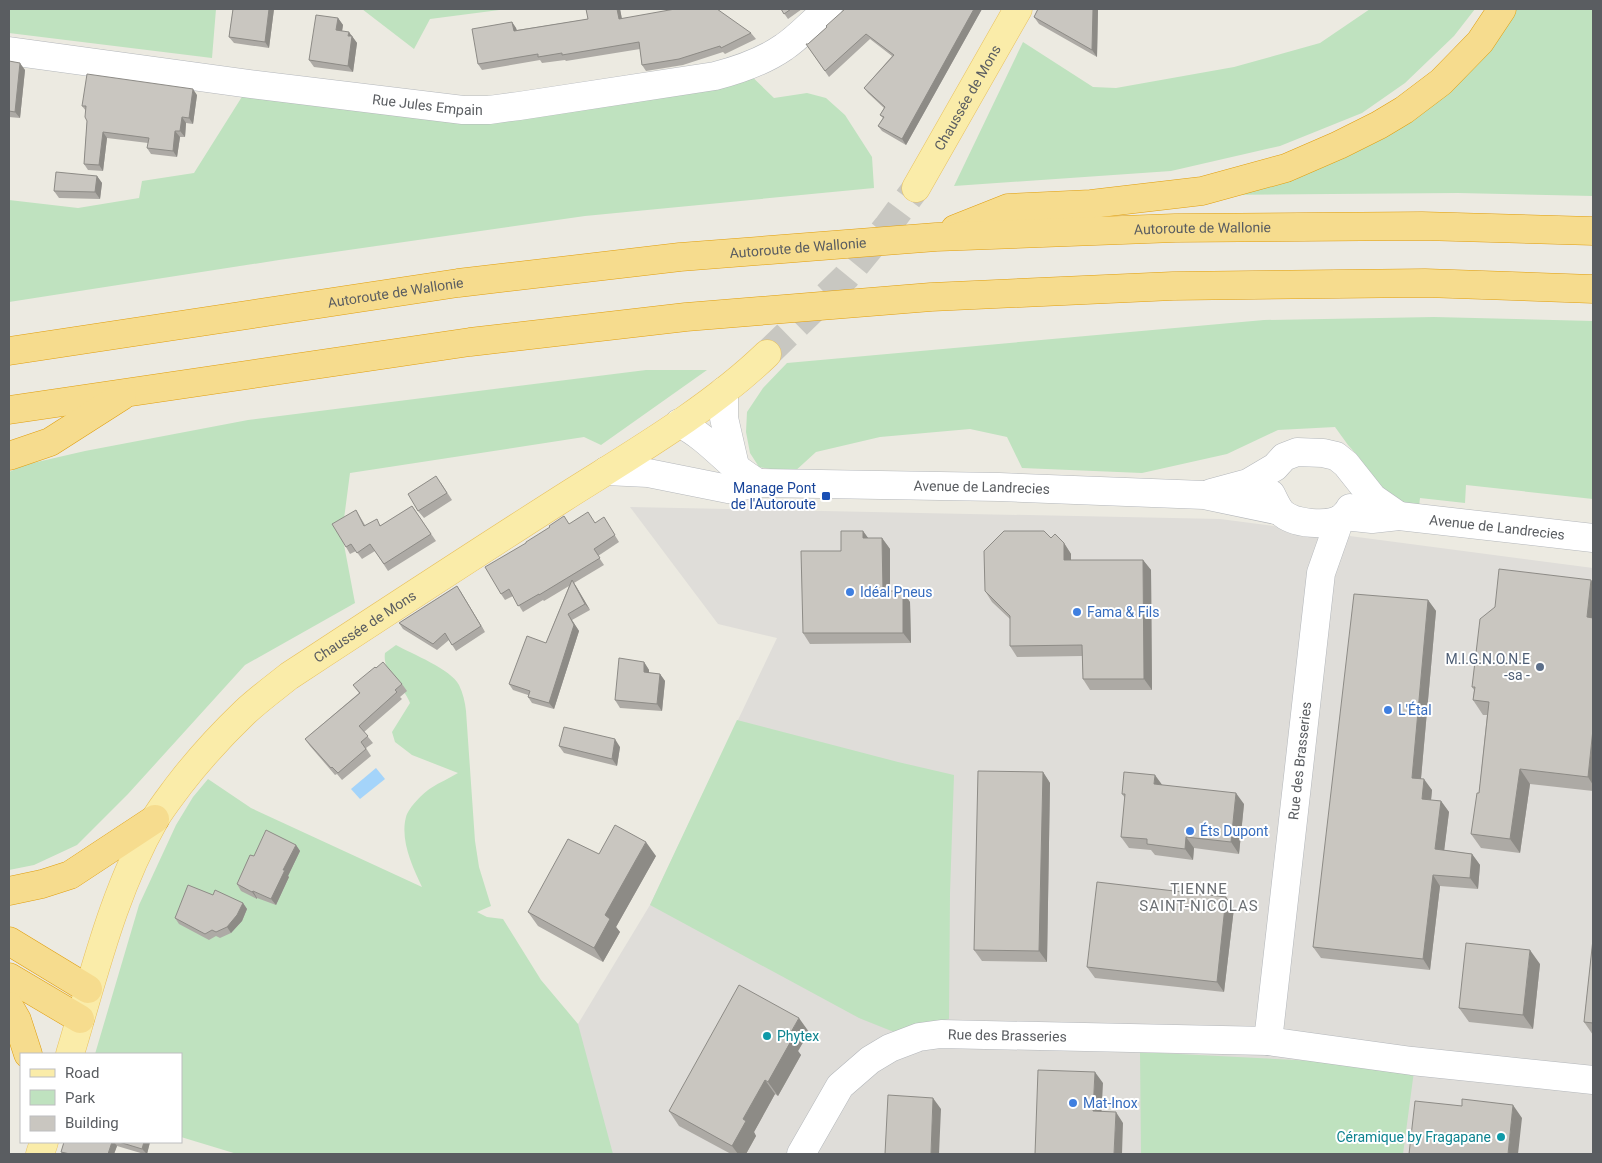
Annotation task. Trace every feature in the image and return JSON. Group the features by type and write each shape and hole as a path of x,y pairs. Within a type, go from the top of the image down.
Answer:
{"highway":[{"path":"936,237 1008,208 1091,204 1202,191 1286,168 1339,146 1404,110 1441,82 1480,42 1502,9"},
{"name":"Autoroute de Wallonie","path":"9,351 458,283 680,257 936,237 1175,228 1422,226 1593,231"},
{"path":"9,410 470,342 686,317 931,297 1202,286 1424,283 1593,289"},
{"path":"9,456 50,442 130,391"},
{"path":"9,891 42,884 70,875 155,819"},
{"path":"9,942 88,990"},
{"path":"9,977 80,1019"},
{"path":"9,1006 17,1020 28,1053"}],"main road":[{"name":"Chaussée de Mons","path":"916,188 1018,9"},
{"path":"679,423 749,372 767,354"},
{"name":"Chaussée de Mons","path":"70,1053 88,990 117,901 135,860 155,819 213,743 246,710 289,676 679,423"}],"street":[{"name":"Rue Jules Empain","path":"9,51 250,84 453,109 489,110 730,72 762,59 784,47 828,9"},
{"path":"724,391 724,418 735,466"},
{"path":"679,423 705,439 735,466 758,483"},
{"name":"Avenue de Landrecies","path":"655,440 663,454 694,482"},
{"name":"Avenue de Landrecies","path":"1204,495 1248,483 1275,467 1284,457 1297,452 1323,452 1336,456 1346,464 1373,498 1399,516"},
{"path":"1275,467 1270,480 1270,491 1287,515 1310,541 1322,568"},
{"name":"Avenue de Landrecies","path":"606,472 648,473 728,489 758,483 999,487 1204,495 1287,515 1305,522 1322,523 1342,518 1372,519 1399,516 1593,538"},
{"path":"1342,518 1354,500 1353,473"},
{"name":"Rue des Brasseries","path":"1268,1041 1322,568 1342,518"},
{"name":"Rue des Brasseries","path":"801,1154 840,1086 870,1060 890,1048 919,1037 941,1034 1268,1041 1412,1061 1593,1080"}],"shaded area":[{"path":"630,507 1220,519 1593,568 1593,1154 482,1154 564,1030 578,1024 650,905 777,638 718,624"}],"green space":[{"path":"9,9 216,9 212,58 9,33"},
{"path":"362,9 507,9 430,19 414,49"},
{"path":"1370,9 1475,9 1454,36 1405,83 1362,113 1280,146 1171,171 954,186 1023,42 1093,87 1116,88 1234,67 1320,43"},
{"path":"1514,9 1593,9 1593,196 1458,193 1209,195 1359,145"},
{"path":"742,67 774,98 807,93 826,98 845,115 872,157 874,188 585,216 279,260 9,302 9,200 78,208 139,198 142,181 194,173 250,84 463,110"},
{"path":"1434,317 1593,321 1593,499 1466,485 1465,503 1420,498 1419,507 1395,503 1335,427 1278,430 1227,454 1142,473 1022,468 1007,437 970,429 880,437 816,452 793,473 759,467 750,453 746,432 747,412 763,388 787,363 1264,320"},
{"path":"646,370 707,370 601,445 584,437 350,473 342,534 355,603 245,665 128,794 77,845 34,865 9,870 9,472 24,465 85,451 248,420"},
{"path":"396,645 448,673 459,685 466,711 475,841 479,867 491,906 477,912 487,917 503,919 541,980 578,1024 613,1154 237,1154 182,1137 182,1053 95,1053 139,905 176,825 193,797 208,779 251,808 422,887 411,862 406,844 406,817 413,805 424,793 458,773 412,755 395,742 392,732 410,703 387,667 385,653"},
{"path":"737,720 954,775 950,893 949,1019 894,1032 859,1018 650,905"},
{"path":"1140,1052 1314,1061 1414,1071 1403,1154 1141,1154"}],"water":[{"path":"376,768 385,779 360,799 351,789"}],"building":[{"path":"233,9 269,9 265,42 229,37"},
{"path":"586,9 617,9 619,19 675,9 717,9 751,33 721,48 720,46 679,59 642,65 639,42 562,55 562,53 538,57 538,54 478,64 472,29 512,22 514,31 588,19"},
{"path":"781,9 791,9 784,14"},
{"path":"845,9 974,9 902,139 878,126 884,117 880,115 885,107 864,88 894,55 866,34 825,71 806,44"},
{"path":"1038,9 1093,9 1092,50 1034,17"},
{"path":"316,15 338,18 336,30 349,32 348,36 352,36 348,66 309,60"},
{"path":"9,61 20,63 15,112 9,111"},
{"path":"87,74 193,89 189,118 182,117 180,131 175,131 173,151 147,148 149,138 103,132 99,165 84,164 87,121 85,117 86,106 82,106"},
{"path":"56,172 97,176 95,192 54,191"},
{"path":"436,476 447,493 418,511 408,494"},
{"path":"412,506 431,534 384,564 370,544 357,553 351,544 346,547 332,524 356,510 364,526 377,519 380,526"},
{"path":"588,512 595,523 604,517 615,535 594,549 600,558 518,606 509,589 501,594 485,567 526,543 564,516 569,524"},
{"name":"Idéal Pneus","path":"841,531 863,531 863,538 882,538 883,591 903,591 903,633 803,633 801,551 841,551"},
{"name":"Fama & Fils","path":"1004,531 1044,531 1051,538 1055,534 1064,543 1064,560 1143,560 1144,679 1083,679 1082,645 1010,646 1010,616 985,591 984,551"},
{"name":"M.I.G.N.O.N.E -sa -","path":"1499,569 1591,580 1587,617 1593,618 1593,729 1588,777 1520,769 1510,839 1471,834 1477,793 1479,793 1489,702 1473,700 1475,687 1472,687 1480,619 1495,607"},
{"path":"572,580 585,604 568,614 574,625 549,703 528,697 530,691 509,684 527,636 546,643"},
{"path":"457,586 481,626 452,645 445,633 433,644 399,623"},
{"name":"L'Étal","path":"1354,594 1428,600 1412,778 1424,779 1422,799 1441,801 1435,849 1472,854 1470,878 1433,875 1423,959 1313,947"},
{"path":"619,658 644,662 644,672 660,674 657,704 615,700"},
{"path":"383,662 402,684 395,690 397,692 359,726 368,736 361,742 366,749 338,773 331,768 305,739 360,693 353,685"},
{"path":"564,727 615,739 612,759 559,746"},
{"path":"978,771 1043,772 1039,951 974,950"},
{"name":"Éts Dupont","path":"1124,772 1155,775 1154,784 1236,793 1231,842 1186,837 1185,849 1147,844 1147,839 1121,837 1125,794 1122,794"},
{"path":"615,825 646,842 605,915 610,919 594,948 528,912 568,839 599,854"},
{"path":"266,830 296,845 271,899 237,884 250,855 254,856"},
{"path":"1097,882 1226,897 1217,982 1087,967"},
{"path":"188,885 213,895 215,890 243,903 237,915 227,927 216,932 212,930 205,934 175,918"},
{"path":"1593,939 1593,1023 1584,1022"},
{"path":"1466,943 1530,950 1523,1015 1459,1008"},
{"path":"739,985 799,1018 787,1039 791,1041 768,1082 765,1080 743,1119 746,1121 732,1146 669,1111"},
{"name":"Mat-Inox","path":"1038,1070 1095,1072 1093,1111 1116,1112 1114,1154 1035,1154"},
{"path":"888,1095 933,1098 931,1154 885,1154"},
{"path":"1462,1099 1513,1105 1508,1154 1409,1154 1415,1101 1462,1106"},
{"path":"64,1143 112,1143 108,1154 70,1154 61,1152"},
{"path":"122,1143 144,1143 142,1149"}],"tunnel":[{"path":"767,354 846,277 916,188"}],"place":[{"name":"Manage Pont de l'Autoroute","path":"826,496"},
{"name":"Idéal Pneus","path":"850,592"},
{"name":"Fama & Fils","path":"1077,612"},
{"name":"M.I.G.N.O.N.E -sa -","path":"1540,667"},
{"name":"L'Étal","path":"1388,710"},
{"name":"Éts Dupont","path":"1190,831"},
{"name":"Phytex","path":"767,1036"},
{"name":"Mat-Inox","path":"1073,1103"},
{"name":"Céramique by Fragapane","path":"1501,1137"}],"district":[{"name":"TIENNE SAINT-NICOLAS","path":"1199,898"}]}
